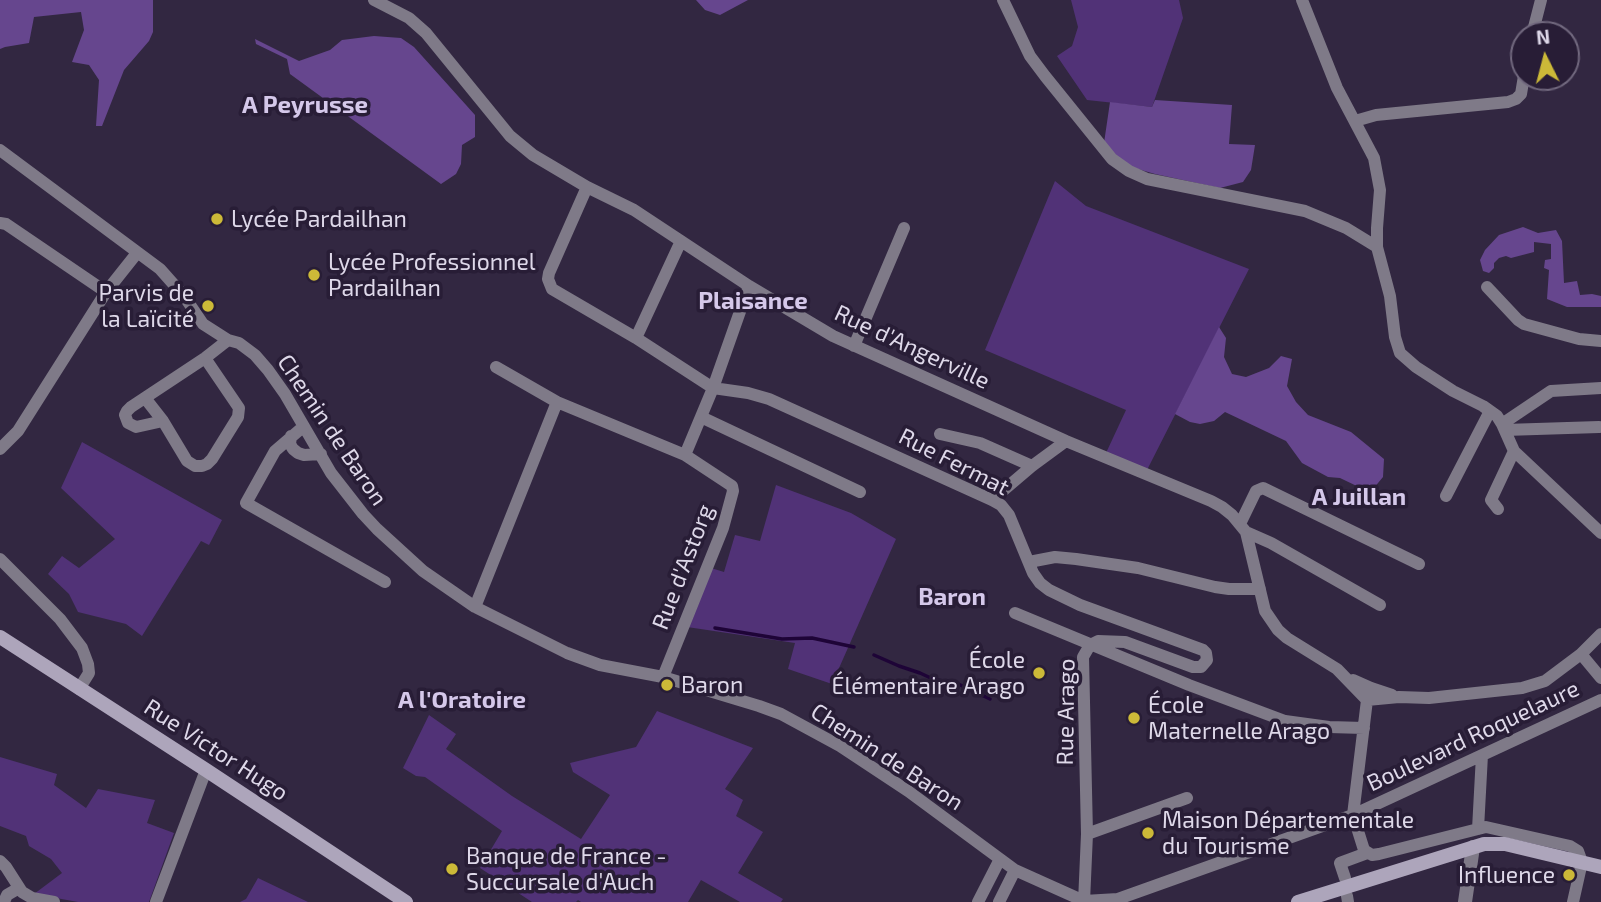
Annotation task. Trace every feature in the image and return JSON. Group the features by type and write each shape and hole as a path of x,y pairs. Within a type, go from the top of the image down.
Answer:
{"main road":[{"name":"Rue Victor Hugo","path":"0,637 406,902"},
{"path":"1298,902 1473,847 1494,843 1601,867"}],"street":[{"name":"Rue d'Angerville","path":"374,0 409,18 426,33 510,136 533,155 587,187 634,210 749,286 854,346 1066,441 1211,501 1232,515 1243,528 1380,605"},
{"path":"1003,0 1030,56 1112,159 1129,171 1147,178 1305,211 1346,228 1377,247"},
{"path":"1302,0 1337,88 1374,158 1380,190 1377,247 1391,296 1396,346 1405,359 1490,411 1504,427 1514,451 1601,533"},
{"path":"1536,21 1541,0"},
{"path":"1355,121 1376,116 1508,102 1516,99 1522,91"},
{"name":"Chemin de Baron","path":"0,150 160,269 203,324 228,340 239,343 255,355 285,394 331,473 377,529 423,571 475,607 567,653 600,665 663,677 781,714 840,746 908,791 1015,870 1084,902"},
{"path":"587,187 549,273 549,285 713,388"},
{"path":"0,223 6,224 106,292"},
{"path":"854,346 904,228"},
{"path":"636,338 681,241"},
{"path":"0,449 18,432 32,412 106,292 137,253"},
{"path":"496,367 557,402 685,455 713,388 749,286"},
{"path":"1487,287 1524,324 1579,339 1601,341"},
{"path":"163,421 136,427 126,420 127,411 228,340"},
{"path":"145,398 190,464 207,464 238,417 239,408 205,358"},
{"name":"Rue Fermat","path":"713,388 769,399 992,500 1001,505 1009,515 1033,573 1049,590 1080,605 1203,650 1207,660 1201,667 1193,667 1125,642 1098,641 1090,645"},
{"path":"1504,427 1551,391 1601,388"},
{"path":"475,607 557,402"},
{"path":"1446,496 1490,411"},
{"path":"701,417 860,492"},
{"path":"303,426 275,451 246,503 385,582"},
{"path":"1504,427 1599,427"},
{"path":"940,434 980,443 1032,466"},
{"path":"290,436 290,444 298,453 321,454"},
{"path":"992,500 1066,441"},
{"path":"1498,509 1491,500 1514,451"},
{"name":"Rue d'Astorg","path":"663,677 723,528 733,491 730,483 685,455"},
{"path":"1419,564 1263,488 1256,491 1243,528 1265,611 1278,630 1337,669 1367,700 1353,815 1364,850 1372,855 1379,854 1478,829 1494,828 1570,846 1578,851 1582,862 1573,902"},
{"path":"1029,562 1055,557 1076,559 1138,568 1215,587 1260,589"},
{"path":"0,559 60,619 82,648 89,673 79,689"},
{"path":"1015,613 1090,645"},
{"path":"1367,700 1429,698 1522,688 1545,681 1581,654 1601,634"},
{"name":"Rue Arago","path":"1084,902 1087,834 1083,657 1090,645 1285,721 1364,728"},
{"path":"1581,654 1601,678"},
{"path":"1344,675 1399,697"},
{"name":"Boulevard Roquelaure","path":"1084,902 1118,900 1353,815 1601,700"},
{"path":"1478,829 1482,755"},
{"path":"156,902 206,770"},
{"path":"1087,834 1187,798"},
{"path":"1465,902 1473,847"},
{"path":"1345,878 1340,863 1367,853"},
{"path":"978,902 997,857"},
{"path":"0,861 22,892 32,898 54,902"},
{"path":"999,902 1015,870"},
{"path":"4,902 7,895 19,888"}],"shaded area":[{"path":"0,0 153,0 153,32 149,41 124,70 102,126 96,126 99,80 89,65 72,62 84,30 81,12 34,17 29,43 0,49"},
{"path":"696,0 748,0 720,15 705,10"},
{"path":"1071,0 1179,0 1183,18 1152,107 1087,100 1057,56 1072,46 1078,27"},
{"path":"374,36 401,38 414,47 475,115 475,137 462,145 461,164 456,174 441,184 290,74 287,59 256,44 255,39 299,61 330,50 342,40"},
{"path":"1155,100 1232,105 1229,144 1255,145 1251,170 1243,182 1220,188 1131,167 1116,157 1104,143 1110,102 1152,107"},
{"path":"1055,181 1086,206 1249,269 1147,470 1106,453 1126,410 985,350"},
{"path":"1523,227 1538,233 1556,230 1562,241 1564,283 1577,281 1580,295 1601,296 1601,307 1567,307 1547,299 1549,270 1544,268 1545,260 1551,259 1551,244 1534,242 1534,252 1499,258 1489,273 1483,271 1480,260 1485,250 1499,235"},
{"path":"1219,327 1226,338 1224,357 1232,374 1246,377 1269,368 1281,356 1292,359 1287,386 1296,402 1308,415 1351,432 1384,459 1383,477 1373,489 1363,489 1340,478 1328,477 1302,463 1286,441 1225,412 1214,421 1200,424 1175,414"},
{"path":"82,442 222,520 209,545 201,541 142,636 126,624 78,612 69,594 48,574 62,556 79,568 115,539 61,488"},
{"path":"776,485 851,513 896,539 832,684 788,669 795,643 687,627 711,568 724,572 735,535 760,541"},
{"path":"657,711 753,748 725,789 743,800 736,816 763,832 738,873 783,899 781,902 740,902 701,880 688,902 532,902 480,868 502,831 425,777 416,776 403,768 429,715 456,734 446,749 512,796 581,839 610,795 573,772 570,763 636,747"},
{"path":"0,757 57,774 54,785 86,808 98,789 155,800 147,823 174,833 149,902 78,902 34,894 62,873 51,859 29,846 26,836 0,826"},
{"path":"258,878 308,902 240,902 246,899"}],"waterway":[{"path":"715,628 782,639 812,638 854,647"},
{"path":"874,655 935,680 954,682 990,699"}],"place":[{"name":"Lycée Pardailhan","path":"217,219"},
{"name":"Lycée Professionnel Pardailhan","path":"314,275"},
{"name":"Parvis de la Laïcité","path":"208,306"},
{"name":"École Élémentaire Arago","path":"1039,673"},
{"name":"Baron","path":"667,685"},
{"name":"École Maternelle Arago","path":"1134,718"},
{"name":"Maison Départementale du Tourisme","path":"1148,833"},
{"name":"Banque de France - Succursale d'Auch","path":"452,869"},
{"name":"Influence","path":"1569,875"}],"district":[{"name":"A Peyrusse","path":"305,105"},
{"name":"Plaisance","path":"753,301"},
{"name":"A Juillan","path":"1359,497"},
{"name":"Baron","path":"952,597"},
{"name":"A l'Oratoire","path":"462,700"}]}
